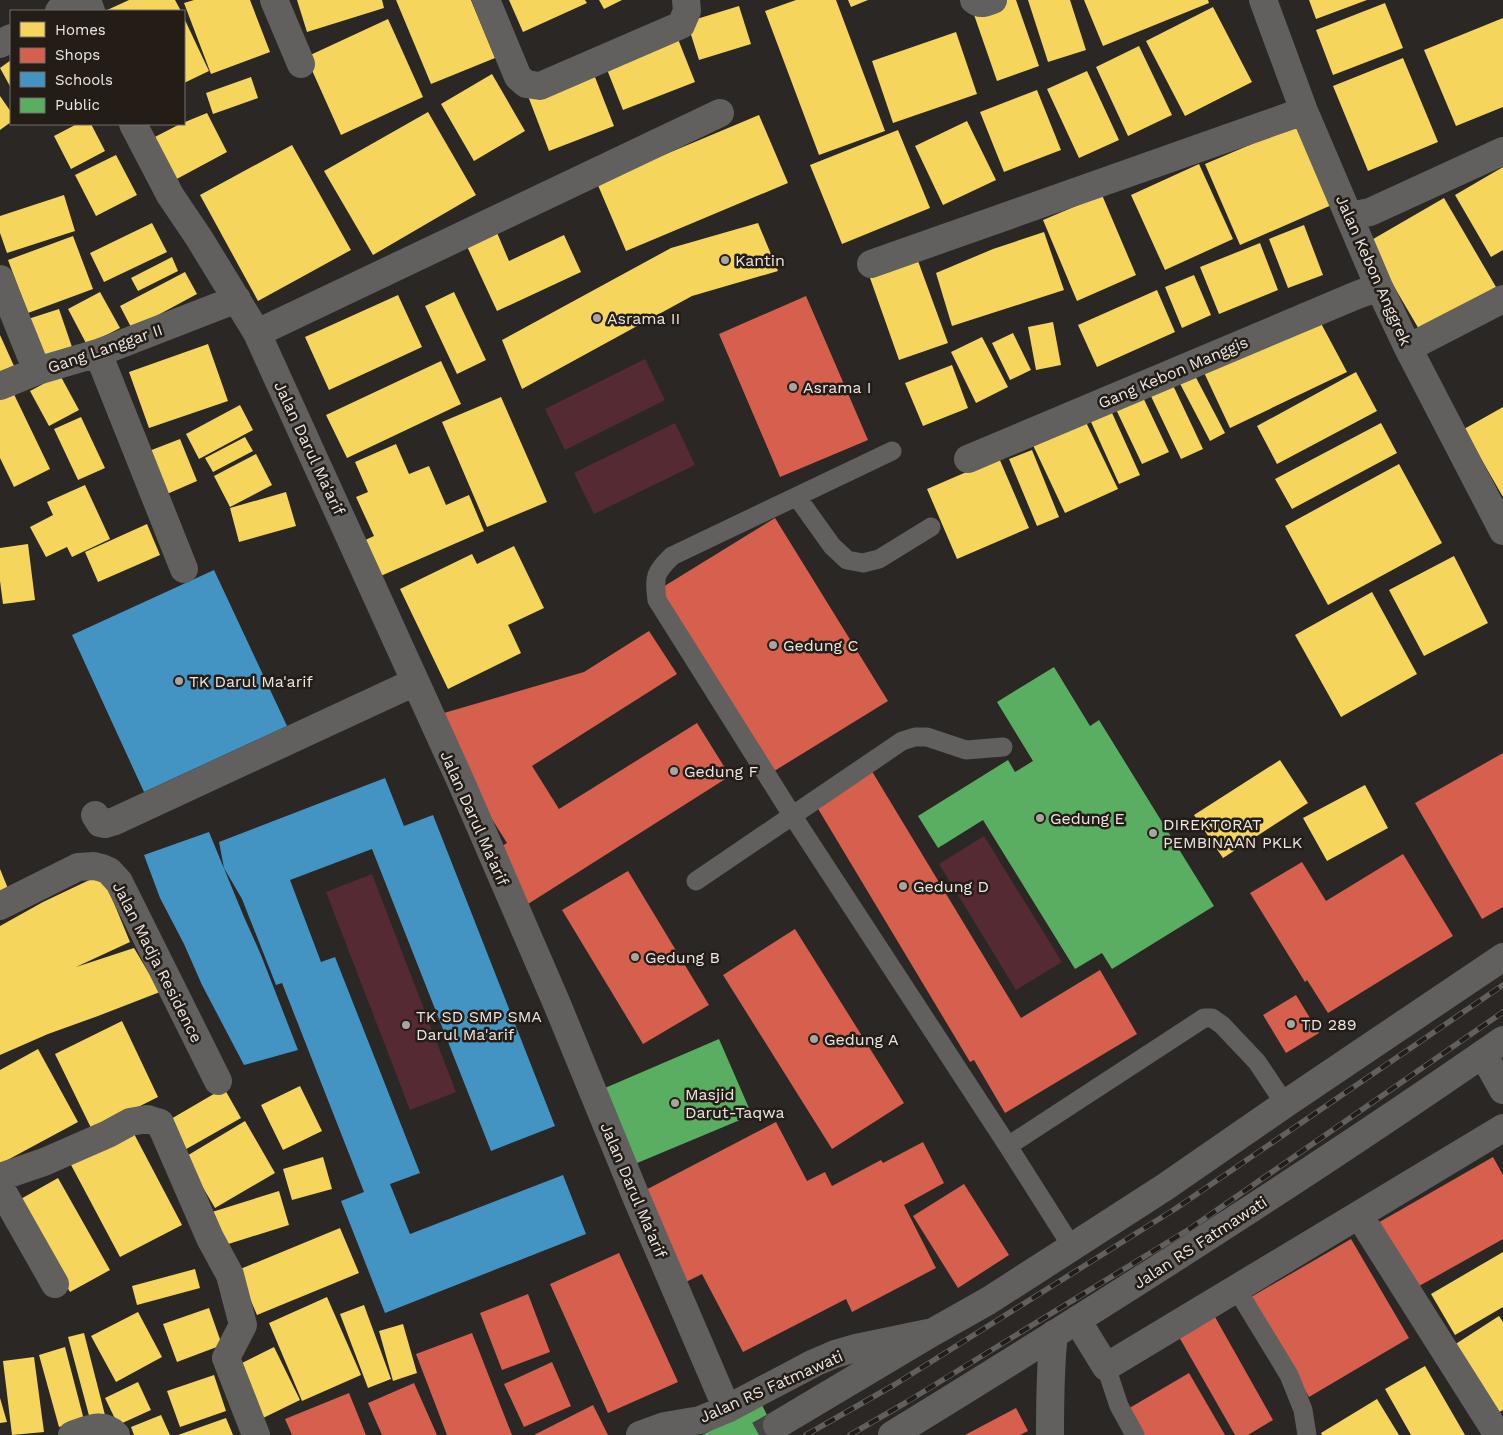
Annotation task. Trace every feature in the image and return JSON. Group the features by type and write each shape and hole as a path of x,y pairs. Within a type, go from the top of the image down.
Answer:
{"main road":[{"name":"Jalan RS Fatmawati","path":"777,1426 988,1301 1165,1187 1503,957"},
{"name":"Jalan RS Fatmawati","path":"892,1435 1235,1220 1493,1047"}],"street":[{"path":"62,10 87,0"},
{"path":"274,0 301,64"},
{"path":"486,0 518,77 526,84 540,86 681,25 687,11 686,0"},
{"path":"974,0 985,4 993,0"},
{"name":"Jalan Kebon Anggrek","path":"1263,0 1304,111 1379,287 1408,348 1503,531"},
{"path":"871,264 1304,111"},
{"path":"257,334 720,113"},
{"name":"Jalan Darul Ma'arif","path":"134,125 170,195 237,299 257,334 461,782 727,1409"},
{"path":"1350,216 1370,212 1503,151"},
{"name":"Gang Langgar II","path":"0,279 37,371 98,354 237,299"},
{"name":"Gang Kebon Manggis","path":"968,459 1357,294 1379,287"},
{"path":"1408,348 1503,299"},
{"path":"98,354 184,569"},
{"path":"0,386 37,371"},
{"path":"95,815 100,823 115,822 415,682"},
{"name":"Jalan Madja Residence","path":"0,906 78,867 94,866 109,871 119,882 218,1081"},
{"path":"1493,1047 1503,1090"},
{"path":"0,1177 44,1162 108,1134 130,1122 147,1120 160,1123 210,1238 230,1275 243,1326 226,1358 256,1435"},
{"path":"1050,1435 1051,1360 1065,1327 1106,1367 1503,1128"},
{"path":"0,1187 54,1284"},
{"path":"1359,1215 1498,1435"},
{"name":"Jalan RS Fatmawati","path":"640,1435 665,1426 700,1420 727,1409 814,1363 835,1354 933,1332"},
{"path":"72,1435 100,1427 107,1427 116,1435"}],"lane":[{"path":"892,451 672,556 659,569 654,582 657,600 792,815 1072,1247"},
{"path":"797,497 832,546 847,560 863,563 879,559 931,526"},
{"path":"696,880 902,741 927,737 966,750 1003,747"},
{"path":"1008,1146 1204,1018 1212,1018 1222,1025 1257,1062 1285,1104"},
{"path":"1236,1288 1289,1376 1303,1410 1307,1435"},
{"path":"1106,1367 1119,1406 1135,1435"}],"shaded area":[{"path":"645,359 665,400 565,450 545,409"},
{"path":"675,423 695,465 594,514 574,473"},
{"path":"984,836 1062,962 1016,990 939,864"},
{"path":"372,874 456,1092 410,1110 326,892"}],"building: Homes":[{"path":"129,0 175,0 180,10 107,10"},
{"path":"194,0 250,0 270,52 211,74 184,3"},
{"path":"297,0 382,0 384,8 307,32"},
{"path":"396,0 471,0 495,58 431,84"},
{"path":"509,0 585,0 587,3 523,32"},
{"path":"599,0 622,0 604,9"},
{"path":"796,0 836,0 885,131 819,155 765,11"},
{"path":"848,0 868,0 851,7"},
{"path":"1000,0 1016,0 1039,66 997,81 972,9"},
{"path":"1028,0 1070,0 1086,50 1048,62"},
{"path":"1084,0 1208,0 1209,3 1103,46"},
{"path":"1309,0 1367,0 1316,19"},
{"path":"1385,3 1403,48 1333,75 1316,30"},
{"path":"739,6 751,44 699,60 687,22"},
{"path":"1213,7 1252,82 1185,116 1146,41"},
{"path":"1503,18 1503,107 1456,126 1424,50"},
{"path":"388,19 423,97 341,135 306,57"},
{"path":"185,20 209,71 185,83"},
{"path":"956,32 977,94 893,123 872,61"},
{"path":"676,34 695,82 623,110 604,62"},
{"path":"1139,46 1172,115 1128,136 1096,67"},
{"path":"1403,58 1438,142 1368,171 1333,86"},
{"path":"10,61 10,86 0,68"},
{"path":"1087,71 1119,140 1079,158 1047,89"},
{"path":"593,72 614,126 549,151 528,96"},
{"path":"492,74 525,131 474,161 441,104"},
{"path":"251,77 258,98 213,114 206,93"},
{"path":"1037,90 1061,150 1004,172 980,112"},
{"path":"0,96 10,111 10,123 0,130"},
{"path":"428,112 476,195 373,255 324,171"},
{"path":"207,113 227,152 173,181 151,139 178,125 185,125 185,122"},
{"path":"759,115 788,183 626,251 597,183"},
{"path":"967,121 996,180 943,205 915,146"},
{"path":"1299,124 1334,204 1240,245 1205,164"},
{"path":"75,125 92,125 105,151 71,169 54,136"},
{"path":"898,130 930,208 842,244 810,165"},
{"path":"292,145 351,250 258,301 200,195"},
{"path":"116,155 137,195 96,216 75,175"},
{"path":"1199,164 1233,239 1165,270 1131,195"},
{"path":"1503,167 1503,250 1491,257 1455,195"},
{"path":"64,195 75,231 7,253 0,233 0,216"},
{"path":"1102,195 1136,275 1077,301 1043,220"},
{"path":"1444,198 1496,287 1420,331 1368,242"},
{"path":"152,223 167,252 104,282 90,253"},
{"name":"Asrama II","path":"758,223 778,271 692,296 522,389 502,340 671,248"},
{"path":"1304,225 1323,275 1288,288 1269,239"},
{"path":"495,228 509,261 564,235 581,272 497,311 465,242"},
{"path":"1044,232 1064,290 952,326 936,273 993,249"},
{"path":"73,236 93,289 28,313 8,260"},
{"path":"1260,243 1278,290 1219,314 1200,267"},
{"path":"172,257 178,271 138,291 131,278"},
{"path":"918,261 948,343 899,360 870,278"},
{"path":"185,272 197,294 132,329 120,306"},
{"path":"1194,275 1211,315 1182,328 1165,287"},
{"path":"1157,290 1175,332 1097,367 1078,325"},
{"path":"100,292 120,328 87,345 68,309"},
{"path":"454,292 486,360 457,374 425,306"},
{"path":"398,295 422,347 329,390 305,337"},
{"path":"59,309 72,347 42,357 28,319"},
{"path":"1316,314 1347,372 1230,428 1200,364"},
{"path":"1053,322 1061,365 1036,370 1028,327"},
{"path":"1013,333 1031,370 1010,380 992,343"},
{"path":"0,335 14,366 0,372"},
{"path":"982,337 1008,387 976,403 951,352"},
{"path":"208,344 228,401 149,428 129,372"},
{"path":"441,361 461,404 347,458 326,415"},
{"path":"952,365 968,408 923,426 905,383"},
{"path":"1191,368 1225,433 1210,441 1176,376"},
{"path":"1356,372 1377,411 1277,464 1257,426"},
{"path":"60,375 79,410 49,426 30,391"},
{"path":"1170,379 1203,449 1181,459 1148,390"},
{"path":"9,384 50,469 14,487 0,458 0,388"},
{"path":"1140,391 1169,452 1142,464 1113,403"},
{"path":"501,397 547,502 487,527 442,422"},
{"path":"1108,404 1140,475 1119,484 1087,413"},
{"path":"240,405 253,430 199,459 186,434"},
{"path":"1503,407 1503,497 1464,429"},
{"path":"1083,416 1118,489 1065,513 1031,441"},
{"path":"81,417 105,468 78,480 54,429"},
{"path":"1381,423 1397,453 1292,509 1275,479"},
{"path":"245,437 253,451 213,472 205,458"},
{"path":"180,439 197,481 167,494 149,451"},
{"path":"396,444 409,474 429,466 446,505 469,495 484,531 376,578 361,542 374,536 356,497 368,492 355,462"},
{"path":"1032,450 1059,517 1037,526 1009,459"},
{"path":"256,454 272,485 230,507 214,476"},
{"path":"999,458 1029,528 957,559 927,489"},
{"path":"1399,464 1442,543 1328,605 1285,526"},
{"path":"85,485 110,539 72,557 67,547 46,557 30,527 53,515 47,502"},
{"path":"286,492 296,526 239,542 230,508"},
{"path":"147,524 160,555 98,582 85,552"},
{"path":"28,544 35,600 3,604 0,581 0,548"},
{"path":"514,546 544,608 508,625 521,653 448,689 400,589 472,554 477,564"},
{"path":"1454,556 1488,623 1424,656 1389,590"},
{"path":"1372,592 1417,674 1341,717 1295,635"},
{"path":"1280,760 1308,803 1223,858 1194,815"},
{"path":"1365,785 1388,828 1327,861 1303,818"},
{"path":"0,869 9,891 0,895"},
{"path":"102,874 130,942 76,967 134,948 160,992 48,1034 0,1055 0,926 43,902"},
{"path":"122,1021 158,1097 92,1130 55,1054"},
{"path":"38,1049 78,1122 0,1164 0,1070"},
{"path":"300,1086 322,1131 283,1150 261,1105"},
{"path":"224,1088 241,1118 181,1152 164,1123"},
{"path":"245,1121 275,1173 215,1208 185,1157"},
{"path":"132,1130 182,1225 120,1257 70,1163"},
{"path":"323,1157 332,1189 292,1200 283,1169"},
{"path":"58,1178 110,1270 70,1292 19,1200"},
{"path":"279,1191 289,1225 222,1246 212,1212"},
{"path":"340,1228 359,1273 257,1315 238,1270"},
{"path":"1503,1252 1503,1307 1455,1335 1431,1294"},
{"path":"195,1269 200,1288 137,1305 132,1286"},
{"path":"327,1297 361,1375 302,1401 269,1323"},
{"path":"364,1305 391,1379 368,1388 340,1314"},
{"path":"209,1308 222,1345 177,1362 163,1324"},
{"path":"138,1312 162,1357 116,1382 91,1336"},
{"path":"1499,1316 1503,1322 1503,1410 1494,1415 1451,1347"},
{"path":"403,1324 417,1373 393,1381 379,1331"},
{"path":"84,1333 106,1419 91,1423 68,1337"},
{"path":"65,1347 84,1420 59,1427 39,1355"},
{"path":"274,1347 300,1400 261,1419 236,1366"},
{"path":"34,1357 44,1432 12,1435 3,1361"},
{"path":"1425,1366 1465,1435 1411,1435 1385,1389"},
{"path":"214,1375 226,1411 180,1427 167,1391"},
{"path":"138,1382 151,1410 118,1425 105,1398"},
{"path":"0,1398 7,1422 0,1423"},
{"path":"1377,1399 1399,1435 1322,1435 1321,1433"},
{"path":"161,1415 170,1435 134,1435 131,1427"},
{"path":"226,1418 233,1435 178,1435"}],"building: Shops":[{"name":"Asrama I","path":"806,296 868,440 780,477 719,334"},
{"name":"Gedung C","path":"775,518 888,701 771,773 658,590"},
{"name":"Gedung F","path":"649,631 677,674 532,766 559,809 697,723 730,776 528,904 494,851 507,843 456,762 444,713 584,672"},
{"path":"1503,753 1503,907 1482,919 1415,803"},
{"name":"Gedung D","path":"870,768 1021,1018 1100,970 1137,1034 1005,1113 974,1060 970,1062 814,802"},
{"path":"1403,854 1453,936 1328,1013 1307,980 1305,982 1250,893 1302,862 1326,901"},
{"name":"Gedung B","path":"628,871 709,1005 643,1044 562,910"},
{"name":"Gedung A","path":"795,929 904,1103 832,1149 723,975"},
{"name":"TD 289","path":"1296,995 1319,1033 1286,1053 1263,1015"},
{"path":"776,1122 807,1181 825,1172 832,1186 881,1160 883,1163 923,1142 944,1183 904,1205 936,1268 852,1312 846,1299 743,1352 702,1274 682,1284 638,1194"},
{"path":"1493,1157 1503,1175 1503,1239 1412,1290 1376,1224"},
{"path":"964,1184 1009,1255 958,1288 913,1216"},
{"path":"1351,1239 1409,1338 1309,1397 1251,1297"},
{"path":"619,1253 678,1382 608,1413 550,1284"},
{"path":"528,1294 550,1352 502,1370 480,1313"},
{"path":"1215,1317 1273,1420 1248,1435 1235,1435 1179,1337"},
{"path":"472,1333 512,1435 447,1435 416,1354"},
{"path":"552,1362 571,1406 524,1427 504,1384"},
{"path":"1189,1373 1225,1435 1140,1435 1126,1410"},
{"path":"414,1383 437,1435 382,1435 368,1403"},
{"path":"349,1393 366,1435 292,1435 285,1419"},
{"path":"593,1405 608,1435 534,1435"},
{"path":"1016,1408 1028,1431 1020,1435 965,1435"}],"building: Schools":[{"name":"TK Darul Ma'arif","path":"214,570 287,726 144,792 72,635"},
{"path":"385,778 404,826 433,815 555,1126 491,1151 372,849 290,880 321,962 335,957 420,1173 390,1184 410,1234 563,1175 586,1234 385,1313 341,1201 364,1192 282,983 276,985 242,899 224,868 219,842"},
{"path":"209,832 261,955 298,1050 244,1065 202,985 184,944 160,898 144,855"}],"building: Public":[{"name":"Gedung E","path":"1054,667 1090,726 1099,720 1214,906 1112,969 1102,953 1075,969 983,820 938,848 918,816 1008,760 1015,772 1033,761 997,702"},
{"name":"Masjid Darut-Taqwa","path":"719,1039 752,1115 630,1166 598,1091"},
{"path":"762,1405 777,1435 702,1435"}],"tunnel":[{"path":"759,1435 777,1425"}],"railway":[{"path":"806,1435 894,1385 1175,1209 1503,985"},
{"path":"850,1435 1191,1228 1503,1012"}],"place":[{"name":"Kantin","path":"725,260"},
{"name":"Asrama II","path":"597,318"},
{"name":"Asrama I","path":"793,387"},
{"name":"Gedung C","path":"773,645"},
{"name":"TK Darul Ma'arif","path":"179,681"},
{"name":"Gedung F","path":"674,771"},
{"name":"Gedung E","path":"1040,818"},
{"name":"DIREKTORAT PEMBINAAN PKLK","path":"1153,833"},
{"name":"Gedung D","path":"903,886"},
{"name":"Gedung B","path":"635,957"},
{"name":"TD 289","path":"1291,1024"},
{"name":"TK SD SMP SMA Darul Ma'arif","path":"406,1025"},
{"name":"Gedung A","path":"814,1039"},
{"name":"Masjid Darut-Taqwa","path":"675,1103"}]}
